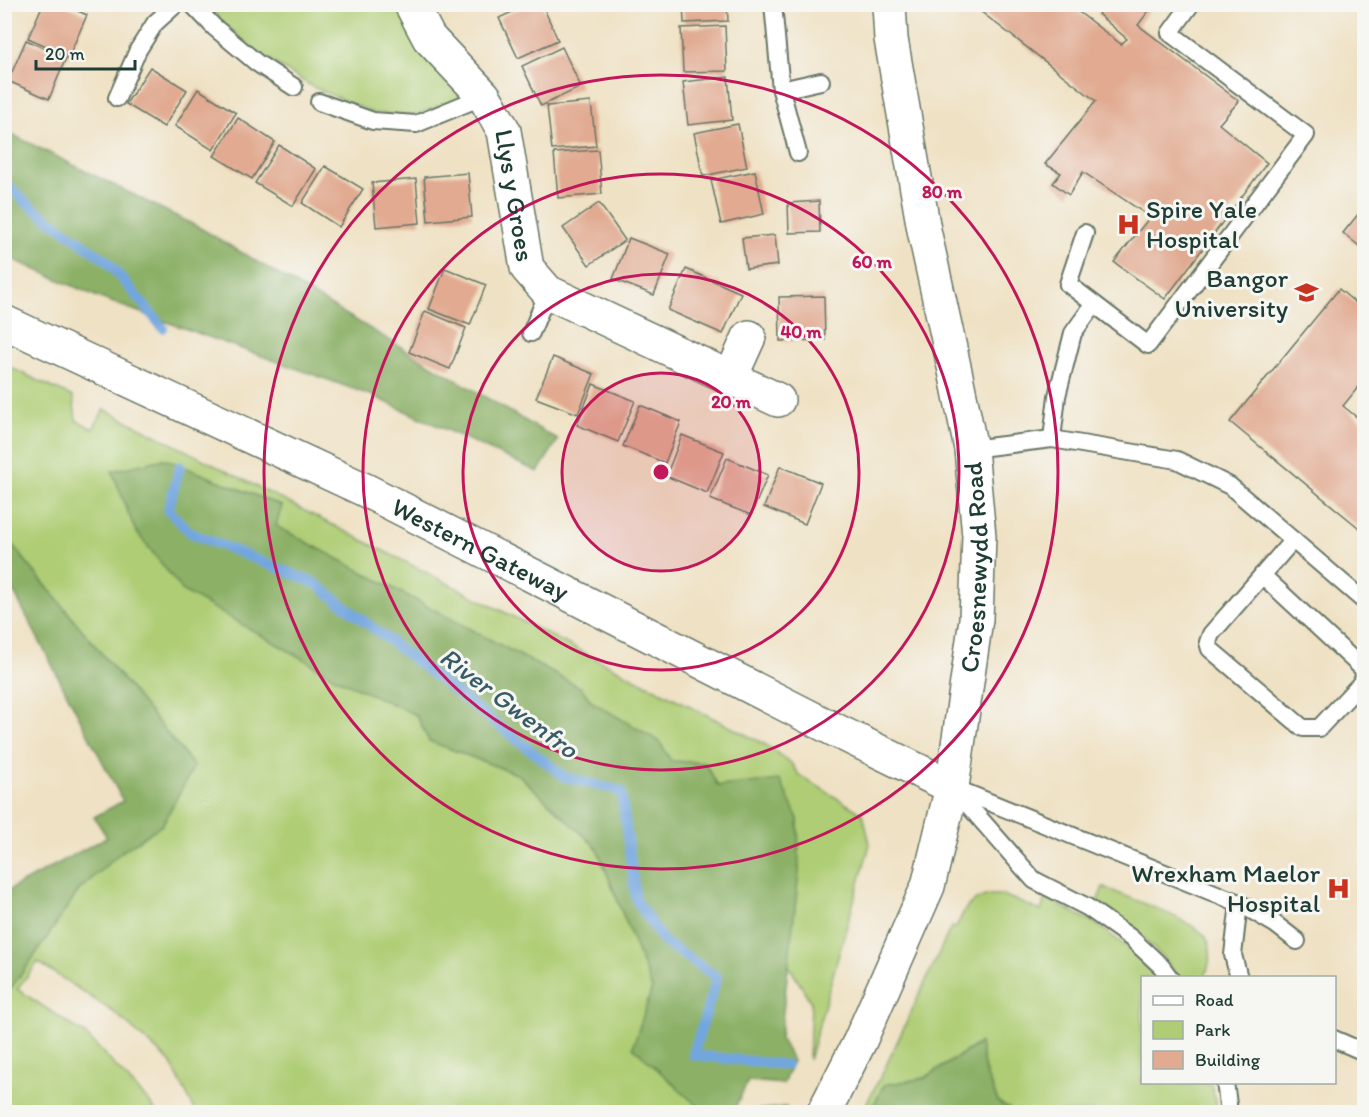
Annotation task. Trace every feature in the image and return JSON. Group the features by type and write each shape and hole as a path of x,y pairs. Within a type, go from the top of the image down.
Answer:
{"street":[{"name":"Llys y Groes","path":"411,4 429,38 484,96 504,131 527,268 548,292 778,400"},
{"name":"Croesnewydd Road","path":"824,1113 860,1041 928,886 952,787 976,619 979,536 971,449 924,230 891,39 889,4"},
{"name":"Western Gateway","path":"4,322 365,490 837,731 952,787"},
{"path":"730,379 749,337"}],"lane":[{"path":"117,98 138,50 155,23 176,4"},
{"path":"192,4 214,27 257,63 294,87"},
{"path":"773,4 782,90 798,153"},
{"path":"1085,233 1068,284 1148,345 1306,135 1170,33 1191,4"},
{"path":"782,90 821,81"},
{"name":"Llys y Groes","path":"320,102 373,121 416,124 484,96"},
{"name":"Llys y Groes","path":"531,333 548,292"},
{"path":"1052,439 1057,396 1072,333 1095,304"},
{"path":"971,449 1052,439 1177,460 1230,486 1365,601"},
{"path":"1262,574 1363,669 1362,682 1319,728 1303,728 1210,649 1208,642 1211,634 1262,574 1293,540"},
{"path":"952,787 1239,903 1275,924 1297,941"},
{"path":"952,787 1034,880 1086,907 1131,938 1168,976"},
{"path":"1238,976 1233,955 1239,903"},
{"path":"1336,1039 1365,1052"},
{"path":"1225,1084 1229,1113"}],"green space":[{"path":"209,5 399,5 471,95 414,115 373,113 311,86 258,53 221,21"},
{"path":"5,131 200,228 558,440 538,472 373,396 100,298 5,256"},
{"path":"5,365 73,397 76,420 93,429 104,409 766,745 791,763 799,775 863,814 870,844 809,1060 811,1002 787,963 798,819 718,786 705,763 671,761 659,741 592,702 581,688 276,526 281,506 164,459 338,679 417,715 429,741 519,775 597,848 652,989 634,1047 704,1112 196,1112 170,1062 115,1013 38,962 17,989 85,1034 156,1112 5,1112 4,996 79,890 121,852 162,825 194,766 5,536"},
{"path":"164,459 282,506 276,526 581,688 592,702 659,741 671,761 705,763 718,786 780,780 798,819 799,873 780,1038 793,1061 783,1084 748,1081 733,1112 704,1112 633,1047 652,988 597,848 519,775 429,741 416,715 338,679 183,591 135,530 112,471"},
{"path":"5,536 194,766 162,825 121,852 79,890 5,996 5,892 107,837 94,817 123,801 5,575"},
{"path":"1103,887 1174,917 1199,931 1206,937 1210,947 1205,976 1177,976 1141,936 1097,902"},
{"path":"1003,895 1041,911 1045,898 1093,922 1130,949 1154,976 1141,976 1141,1084 1211,1084 1218,1112 1014,1112 998,1102 985,1071 979,1043 925,1078 884,1085 870,1112 862,1112 951,927 956,928 964,911 971,903 982,897"},
{"path":"980,1043 985,1071 998,1102 1014,1112 870,1112 884,1085 925,1078"},
{"path":"786,1107 783,1112 733,1112"}],"building":[{"path":"43,4 62,4 87,15 69,56 28,38"},
{"path":"529,4 542,4 558,40 518,58 499,18"},
{"path":"683,4 727,4 728,21 684,23"},
{"path":"971,4 1068,4 1121,44 1127,39 1098,14 1105,4 1154,4 1138,25 1239,101 1219,124 1267,163 1165,299 1114,262 1150,217 1083,172 1069,195 1053,183 1061,173 1045,164 1096,101"},
{"path":"725,26 727,71 683,72 681,28"},
{"path":"26,40 66,58 49,99 8,81"},
{"path":"562,47 581,87 541,106 522,66"},
{"path":"150,67 187,90 164,127 126,104"},
{"path":"728,77 732,120 688,125 683,82"},
{"path":"198,89 236,113 213,150 175,126"},
{"path":"591,102 596,146 552,150 547,106"},
{"path":"238,118 275,142 252,179 214,156"},
{"path":"738,124 747,167 703,176 694,133"},
{"path":"279,145 316,169 293,206 255,183"},
{"path":"598,150 602,194 558,198 554,153"},
{"path":"325,166 363,189 339,227 302,203"},
{"path":"755,171 764,214 721,224 711,180"},
{"path":"468,173 472,217 428,221 424,177"},
{"path":"416,179 420,223 376,227 372,183"},
{"path":"819,201 820,232 789,233 788,203"},
{"path":"599,203 625,240 589,265 563,228"},
{"path":"1364,207 1364,250 1343,233"},
{"path":"775,235 778,265 746,269 742,238"},
{"path":"629,238 670,254 654,295 613,279"},
{"path":"445,268 486,285 470,325 429,309"},
{"path":"686,269 741,293 723,334 668,310"},
{"path":"1339,289 1364,310 1364,380 1343,406 1364,423 1364,532 1230,422"},
{"path":"824,296 825,340 780,341 779,297"},
{"path":"425,311 466,328 450,369 409,352"},
{"path":"553,357 594,374 578,414 536,398"},
{"path":"593,384 635,401 618,442 577,425"},
{"path":"640,405 681,422 665,463 623,446"},
{"path":"682,435 724,452 707,493 666,476"},
{"path":"727,458 768,475 751,515 710,499"},
{"path":"780,466 821,483 805,524 764,507"}],"waterway":[{"name":"River Gwenfro","path":"4,181 25,202 106,260 163,328"},
{"name":"River Gwenfro","path":"180,466 168,510 191,533 315,583 565,777 621,791 636,900 664,942 717,977 693,1055 787,1065"}],"place":[{"name":"Spire Yale Hospital","path":"1128,224"},
{"name":"Bangor University","path":"1306,293"},
{"name":"Wrexham Maelor Hospital","path":"1338,888"}]}
